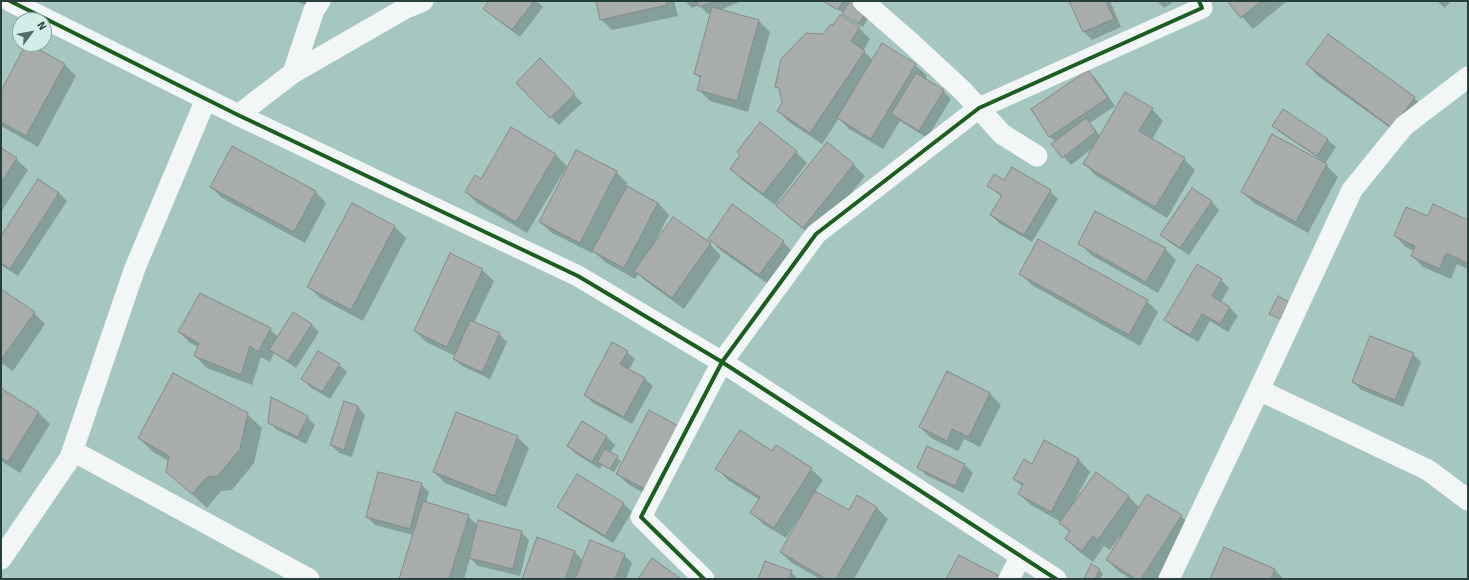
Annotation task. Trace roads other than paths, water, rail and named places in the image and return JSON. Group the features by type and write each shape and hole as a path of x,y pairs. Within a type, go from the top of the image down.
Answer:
{"street":[{"path":"293,73 314,10 320,1"},
{"path":"238,115 293,73 400,11 423,1"},
{"path":"863,1 910,42 979,108 1002,134 1037,156"},
{"path":"704,579 641,517 722,362 816,234 979,108 1202,8 1199,1"},
{"path":"14,2 238,115 578,276 722,362 1056,579"},
{"path":"1169,579 1352,190 1404,126 1468,77"},
{"path":"1,559 70,458 135,268 206,99"},
{"path":"1259,390 1428,470 1468,500"},
{"path":"73,451 309,579"},
{"path":"1009,579 1021,556"}]}
